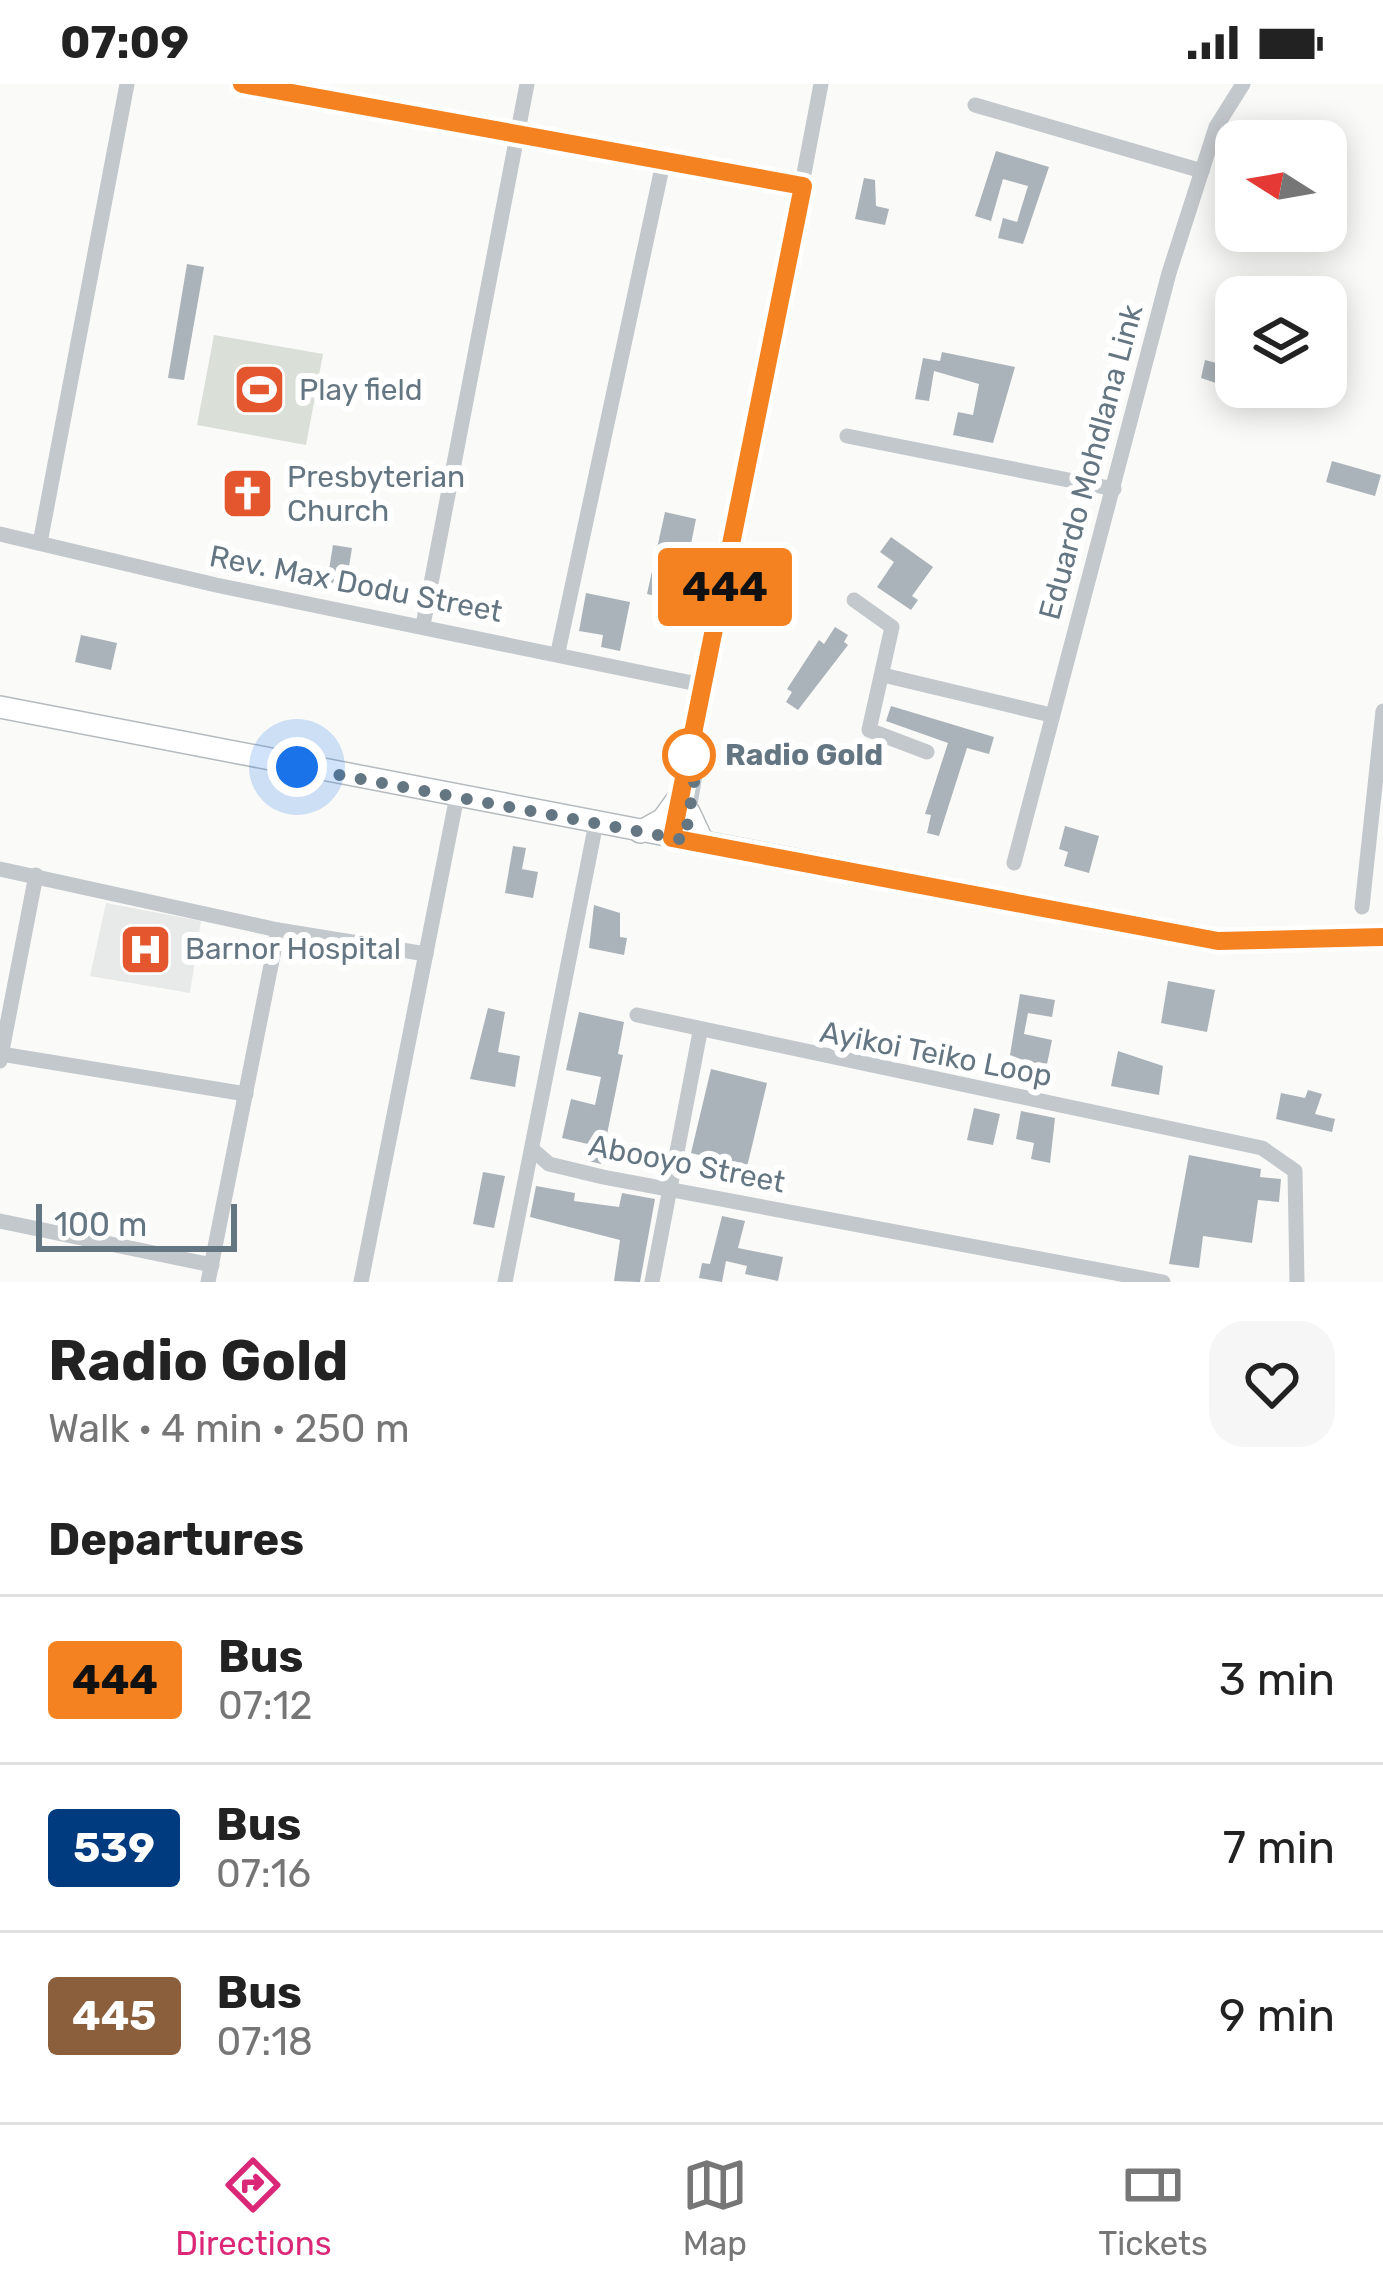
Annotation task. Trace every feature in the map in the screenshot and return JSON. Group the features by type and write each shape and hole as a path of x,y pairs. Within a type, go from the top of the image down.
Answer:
{"main road":[{"path":"0,706 1218,941 1383,937"},
{"path":"640,832 685,803"},
{"path":"685,803 687,841"}],"street":[{"path":"40,543 128,84"},
{"path":"242,84 803,186"},
{"path":"423,625 527,84"},
{"path":"687,841 685,803 821,84"},
{"name":"Eduardo Mohdlana Link","path":"1014,863 1169,273 1216,127 1243,84"},
{"path":"975,105 1202,171"},
{"path":"558,652 663,163"},
{"path":"847,436 1114,489"},
{"name":"Rev. Max Dodu Street","path":"0,534 707,683"},
{"path":"854,600 892,627 868,730 927,752"},
{"path":"883,675 1051,715"},
{"path":"1362,908 1383,711"},
{"path":"361,1282 457,796"},
{"path":"505,1282 596,823"},
{"path":"0,869 278,930 426,954"},
{"path":"36,875 1,1058 246,1094"},
{"path":"0,1221 210,1274 278,930"},
{"path":"637,1015 700,1032 652,1282"},
{"name":"Ayikoi Teiko Loop","path":"700,1032 1262,1148 1295,1171 1297,1282"},
{"name":"Abooyo Street","path":"534,1151 562,1167 1163,1282"}],"shaded area":[{"name":"Play field","path":"214,335 323,354 306,445 197,425"},
{"name":"Barnor Hospital","path":"106,903 201,921 190,993 90,976"}],"building":[{"path":"996,151 1049,167 1023,244 998,238 1003,218 1017,222 1028,186 1003,179 991,221 975,216"},
{"path":"864,178 875,180 876,206 889,209 885,225 855,219"},
{"path":"187,264 204,267 184,380 168,378"},
{"path":"942,352 1015,367 993,443 953,435 958,412 973,415 979,384 934,371 929,401 915,399 923,358 940,361"},
{"path":"1205,360 1215,363 1215,383 1201,378"},
{"path":"1332,461 1381,475 1375,496 1326,482"},
{"path":"665,512 696,519 690,549 697,551 693,569 684,567 677,601 647,594"},
{"path":"891,537 933,567 912,596 918,600 911,610 877,587 894,562 880,552"},
{"path":"333,545 352,548 346,585 327,582"},
{"path":"586,593 630,602 620,651 601,647 603,635 579,631"},
{"path":"835,627 848,635 844,642 848,645 798,710 786,702 792,692 787,689 819,640 824,644"},
{"path":"81,635 117,643 111,670 75,662"},
{"path":"891,706 994,737 989,754 967,748 939,836 927,833 931,815 925,814 948,743 886,721"},
{"path":"1065,826 1099,836 1089,873 1064,866 1068,852 1059,849"},
{"path":"513,846 526,848 522,869 538,872 533,898 505,893"},
{"path":"594,905 620,913 620,937 627,938 624,955 589,948"},
{"path":"1168,981 1215,990 1207,1032 1161,1023"},
{"path":"1020,994 1055,1000 1052,1017 1028,1013 1024,1034 1052,1040 1046,1069 1010,1055"},
{"path":"488,1008 505,1012 498,1052 520,1056 515,1087 470,1079"},
{"path":"579,1012 624,1022 618,1054 623,1055 601,1164 585,1160 588,1144 562,1138 571,1099 595,1105 601,1077 566,1070"},
{"path":"1118,1051 1163,1066 1159,1095 1111,1086"},
{"path":"711,1069 767,1083 747,1167 691,1153"},
{"path":"1308,1090 1322,1094 1315,1114 1335,1119 1332,1132 1276,1119 1281,1093 1305,1098"},
{"path":"974,1108 1000,1114 993,1145 967,1140"},
{"path":"1021,1111 1055,1118 1050,1163 1031,1159 1034,1143 1016,1139"},
{"path":"1189,1155 1261,1169 1260,1177 1281,1179 1279,1202 1258,1200 1252,1243 1203,1236 1199,1268 1169,1264"},
{"path":"483,1172 505,1176 494,1228 473,1224"},
{"path":"536,1186 575,1193 574,1201 619,1207 622,1193 655,1199 640,1282 614,1281 620,1240 530,1217"},
{"path":"722,1216 745,1221 738,1248 783,1257 778,1281 745,1274 747,1266 726,1261 722,1282 699,1278 702,1263 710,1264"}],"bus line":[{"name":"444","path":"242,84 803,186 708,678 702,685 672,838 1218,941 1383,937"}],"place":[{"name":"Play field","path":"260,390"},
{"name":"Presbyterian Church","path":"248,494"},
{"name":"Radio Gold","path":"689,755"},
{"name":"Barnor Hospital","path":"146,949"}],"route":[{"path":"297,767 685,840 699,750 689,755"}]}
